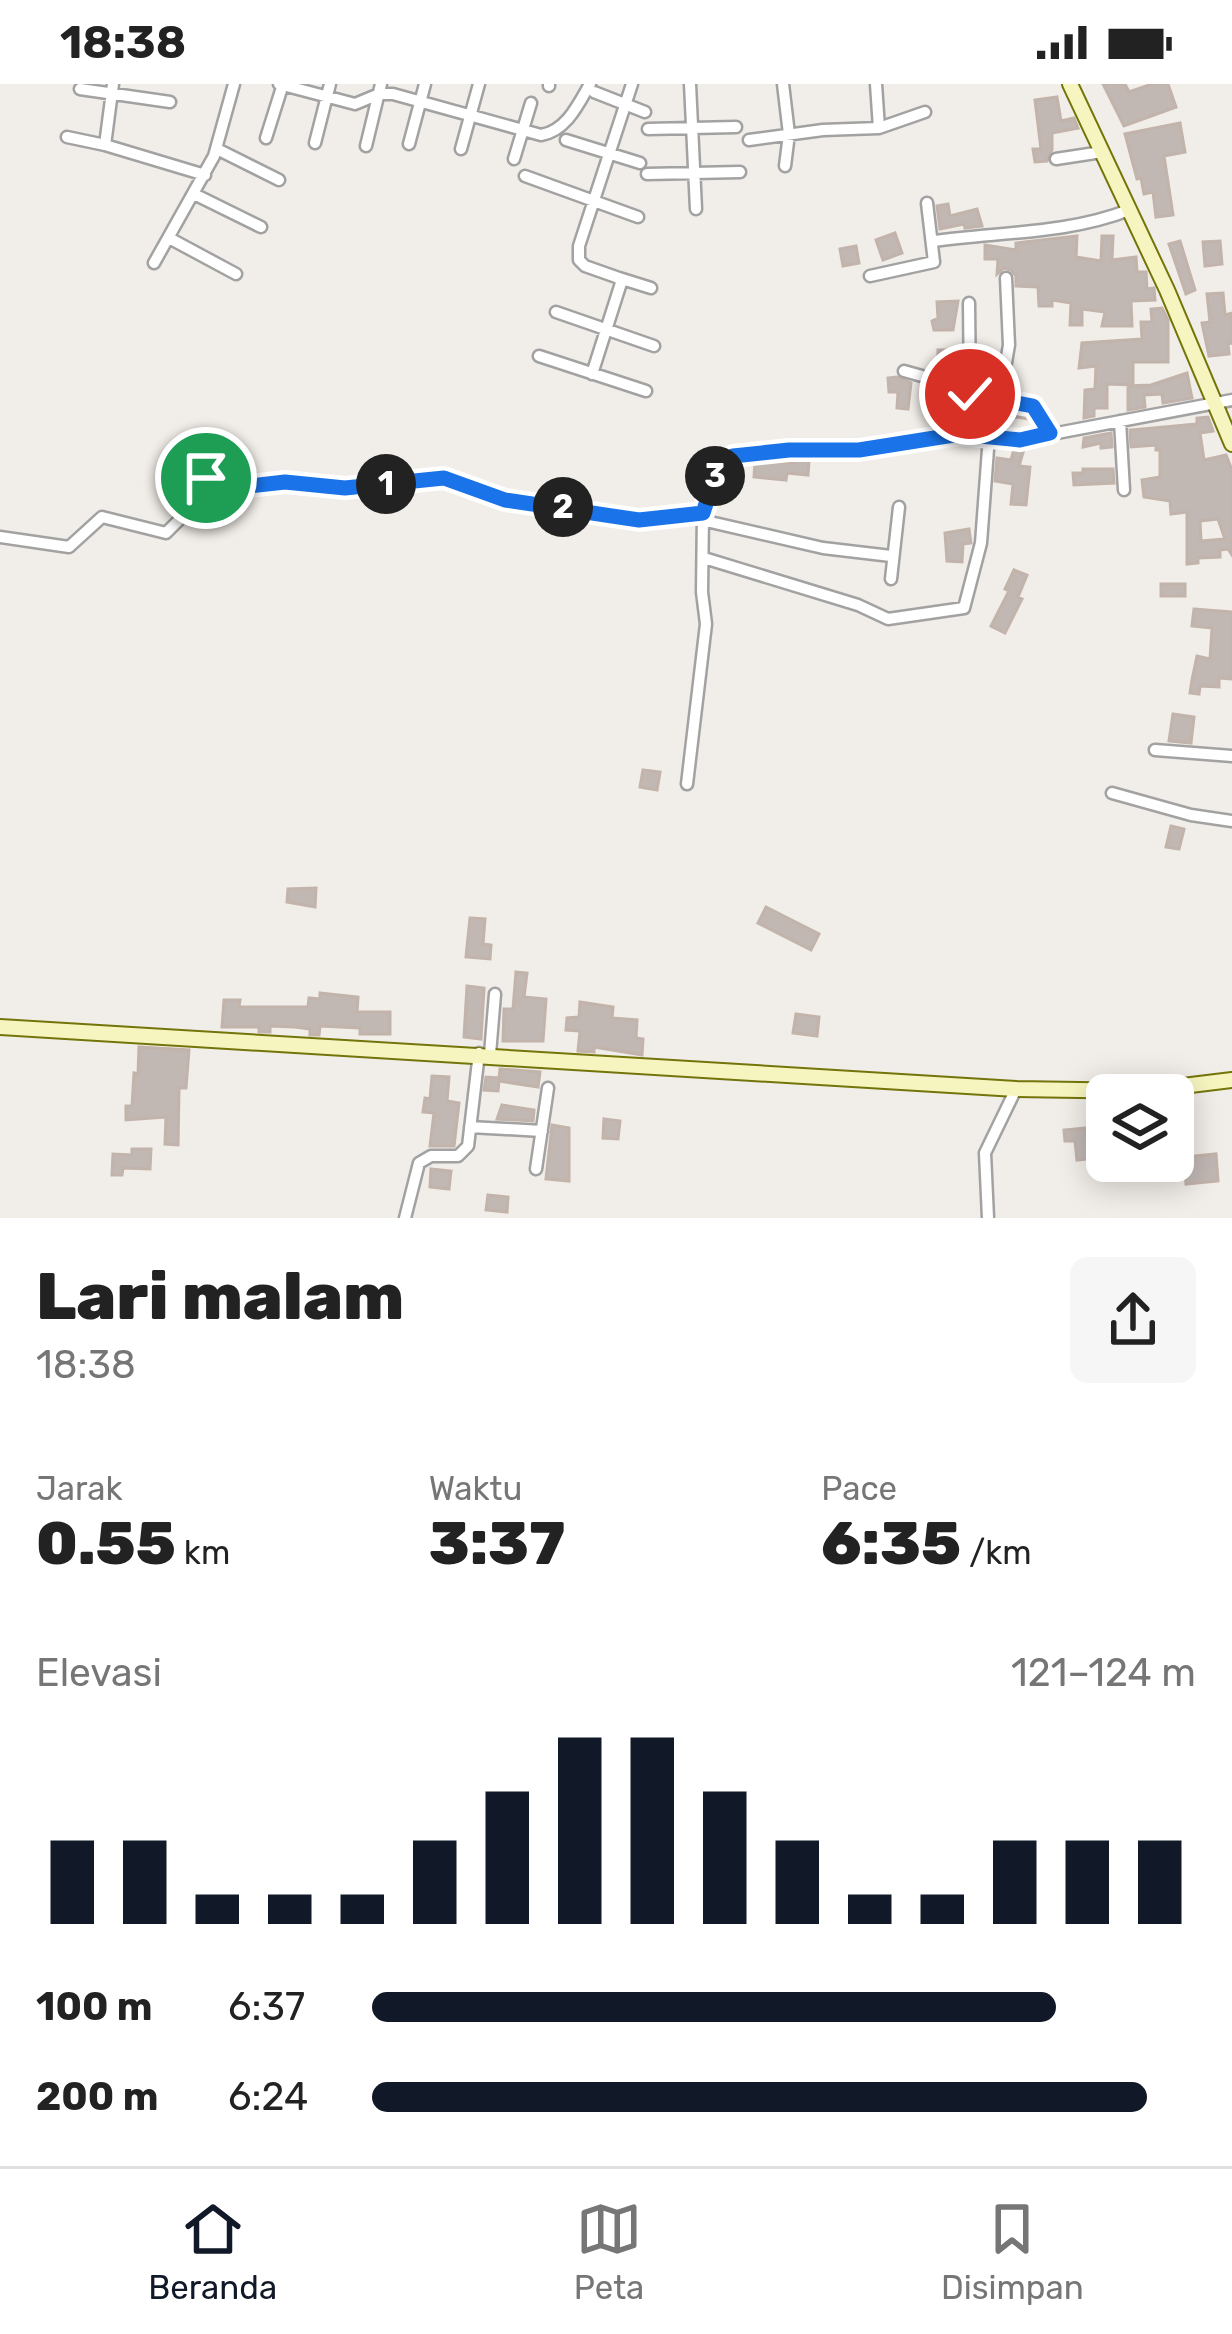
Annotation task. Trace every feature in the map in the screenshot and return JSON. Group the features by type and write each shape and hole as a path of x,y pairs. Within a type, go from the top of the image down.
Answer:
{"street":[{"path":"154,263 205,176 234,84"},
{"path":"266,138 281,84 328,90 356,104 380,89"},
{"path":"409,144 425,84"},
{"path":"461,149 479,84"},
{"path":"632,84 582,227 579,260 651,288"},
{"path":"690,84 696,209"},
{"path":"783,84 789,134 785,166"},
{"path":"876,84 879,128"},
{"path":"1070,84 1232,444"},
{"path":"80,88 113,88 170,102"},
{"path":"105,145 113,88"},
{"path":"380,89 522,132 553,133 592,88 645,112"},
{"path":"366,146 380,89"},
{"path":"315,143 328,90"},
{"path":"514,159 531,103"},
{"path":"748,140 879,128 926,112"},
{"path":"648,129 736,127"},
{"path":"67,137 205,176"},
{"path":"566,140 644,169 694,176 740,172"},
{"path":"217,148 279,180"},
{"path":"1056,158 1102,152"},
{"path":"525,176 638,217"},
{"path":"194,194 261,227"},
{"path":"870,276 934,262 927,203"},
{"path":"934,241 1064,226 1129,210"},
{"path":"169,238 236,274"},
{"path":"592,374 621,286 619,278"},
{"path":"1000,398 1009,345 1006,278"},
{"path":"969,303 970,394"},
{"path":"556,312 654,346"},
{"path":"539,356 646,391"},
{"path":"904,371 947,383 958,392 1033,406 1050,433"},
{"path":"686,784 706,624 702,592 705,517 717,470 733,456 802,449 859,450 960,434 1020,440 1232,400"},
{"path":"1120,421 1124,490"},
{"path":"704,558 858,605 888,619 964,608 972,592 981,543 989,436"},
{"path":"0,537 69,547 102,517 166,533 179,520 186,486 199,478 250,486 285,482 345,488 444,478 505,500 639,520 705,517 823,548 891,556"},
{"path":"891,579 899,507"},
{"path":"1155,750 1232,756"},
{"path":"1112,793 1232,821"},
{"path":"405,1218 419,1163 431,1156 464,1153 495,994"},
{"path":"0,1027 1016,1089 1142,1091 1232,1080"},
{"path":"536,1169 548,1088"},
{"path":"988,1218 985,1153 1016,1089"},
{"path":"470,1127 542,1131"}],"building":[{"path":"1103,84 1125,84 1129,92 1168,84 1176,107 1124,126"},
{"path":"1057,97 1061,121 1074,118 1078,128 1052,133 1047,161 1035,162 1033,149 1041,149 1035,100"},
{"path":"1180,123 1185,152 1164,156 1173,215 1156,217 1153,192 1144,194 1125,134"},
{"path":"948,204 950,216 977,209 982,226 940,229 937,206"},
{"path":"895,233 902,253 883,260 876,240"},
{"path":"1077,236 1076,257 1101,261 1102,236 1113,236 1112,260 1136,257 1137,272 1146,272 1147,289 1154,288 1155,300 1131,301 1132,326 1102,326 1105,312 1082,309 1082,325 1070,325 1071,303 1052,300 1052,306 1039,306 1038,287 1016,286 1011,270 1004,268 997,274 998,259 985,259 985,245 1016,250 1016,243"},
{"path":"1180,241 1195,290 1186,294 1169,244"},
{"path":"1220,241 1222,264 1205,266 1203,242"},
{"path":"856,246 859,263 843,266 840,249"},
{"path":"1223,293 1225,315 1232,313 1232,343 1229,354 1209,356 1202,323 1210,322 1207,294"},
{"path":"958,301 953,330 934,330 937,302"},
{"path":"1162,308 1168,320 1168,362 1133,362 1133,385 1107,384 1107,408 1094,408 1094,416 1084,418 1085,390 1095,389 1096,366 1079,368 1082,343 1142,339 1141,322 1152,322 1151,309"},
{"path":"938,350 958,350 957,368 938,367"},
{"path":"1187,373 1192,398 1163,403 1162,394 1144,395 1145,407 1128,410 1128,386 1151,385"},
{"path":"888,378 911,383 908,409 897,408 898,392 889,392"},
{"path":"962,403 1023,413 1029,419 961,409"},
{"path":"1208,417 1213,431 1200,433 1204,460 1226,455 1232,470 1232,555 1228,549 1220,550 1220,557 1187,564 1187,512 1171,514 1170,501 1144,497 1142,480 1160,477 1160,450 1156,445 1131,447 1130,430 1197,424 1197,418","holes":["1218,519 1225,539 1201,541 1200,521"]},
{"path":"1111,433 1112,447 1101,448 1101,443 1083,447 1084,438"},
{"path":"1014,449 1024,449 1019,466 1030,467 1026,505 1011,504 1013,484 995,481 997,458 1011,460"},
{"path":"809,461 808,475 787,473 786,480 754,477 755,463"},
{"path":"1083,469 1113,469 1114,483 1074,485 1073,473 1083,473"},
{"path":"969,529 971,543 963,544 962,562 947,561 945,533"},
{"path":"1014,570 1027,575 1018,597 1022,599 1005,633 991,626"},
{"path":"1161,584 1185,584 1185,596 1161,596"},
{"path":"1194,609 1232,612 1232,679 1219,678 1219,687 1200,686 1199,694 1190,693 1192,680 1197,656 1210,659 1212,628 1192,626"},
{"path":"1173,714 1194,717 1191,743 1169,741"},
{"path":"643,770 660,772 657,790 640,787"},
{"path":"1171,826 1184,829 1179,849 1166,847"},
{"path":"316,888 315,907 287,902 288,889"},
{"path":"766,907 819,934 811,950 758,923"},
{"path":"470,918 485,919 483,944 491,945 490,959 466,957"},
{"path":"516,972 527,973 524,997 546,999 543,1041 503,1041 504,1009 513,1009"},
{"path":"467,986 484,988 481,1039 464,1037"},
{"path":"320,993 358,997 357,1012 390,1012 390,1034 320,1026 319,1035 295,1027 270,1026 270,1032 259,1032 259,1027 222,1027 224,1000 240,1000 239,1007 308,1007 309,998 320,999"},
{"path":"580,1002 613,1007 612,1018 637,1020 642,1055 594,1047 594,1052 578,1051 580,1031 566,1030 567,1018 579,1017"},
{"path":"796,1014 819,1017 817,1036 793,1033"},
{"path":"139,1047 189,1050 186,1088 179,1088 178,1145 165,1144 166,1117 126,1120 134,1073 138,1074"},
{"path":"500,1069 540,1072 538,1087 499,1081 498,1091 484,1090 486,1077 499,1078"},
{"path":"432,1076 449,1077 447,1101 459,1103 454,1146 430,1146 434,1113 423,1112 425,1098 430,1099"},
{"path":"502,1105 534,1110 533,1121 497,1119"},
{"path":"604,1119 620,1121 618,1139 603,1138"},
{"path":"552,1125 569,1128 569,1181 546,1179"},
{"path":"1086,1128 1086,1159 1077,1160 1075,1141 1065,1141 1064,1130"},
{"path":"132,1149 151,1149 150,1169 123,1168 122,1175 112,1175 113,1154 132,1155"},
{"path":"1216,1154 1218,1181 1186,1184 1194,1182 1194,1156"},
{"path":"431,1169 451,1171 449,1189 430,1187"},
{"path":"488,1195 508,1197 507,1212 486,1210"}],"route":[{"path":"206,478 250,486 285,482 345,488 444,478 519,502 639,520 688,518 703,513 717,470 733,456 859,450 960,434 1020,440 1050,433 1033,406 970,394"}]}
